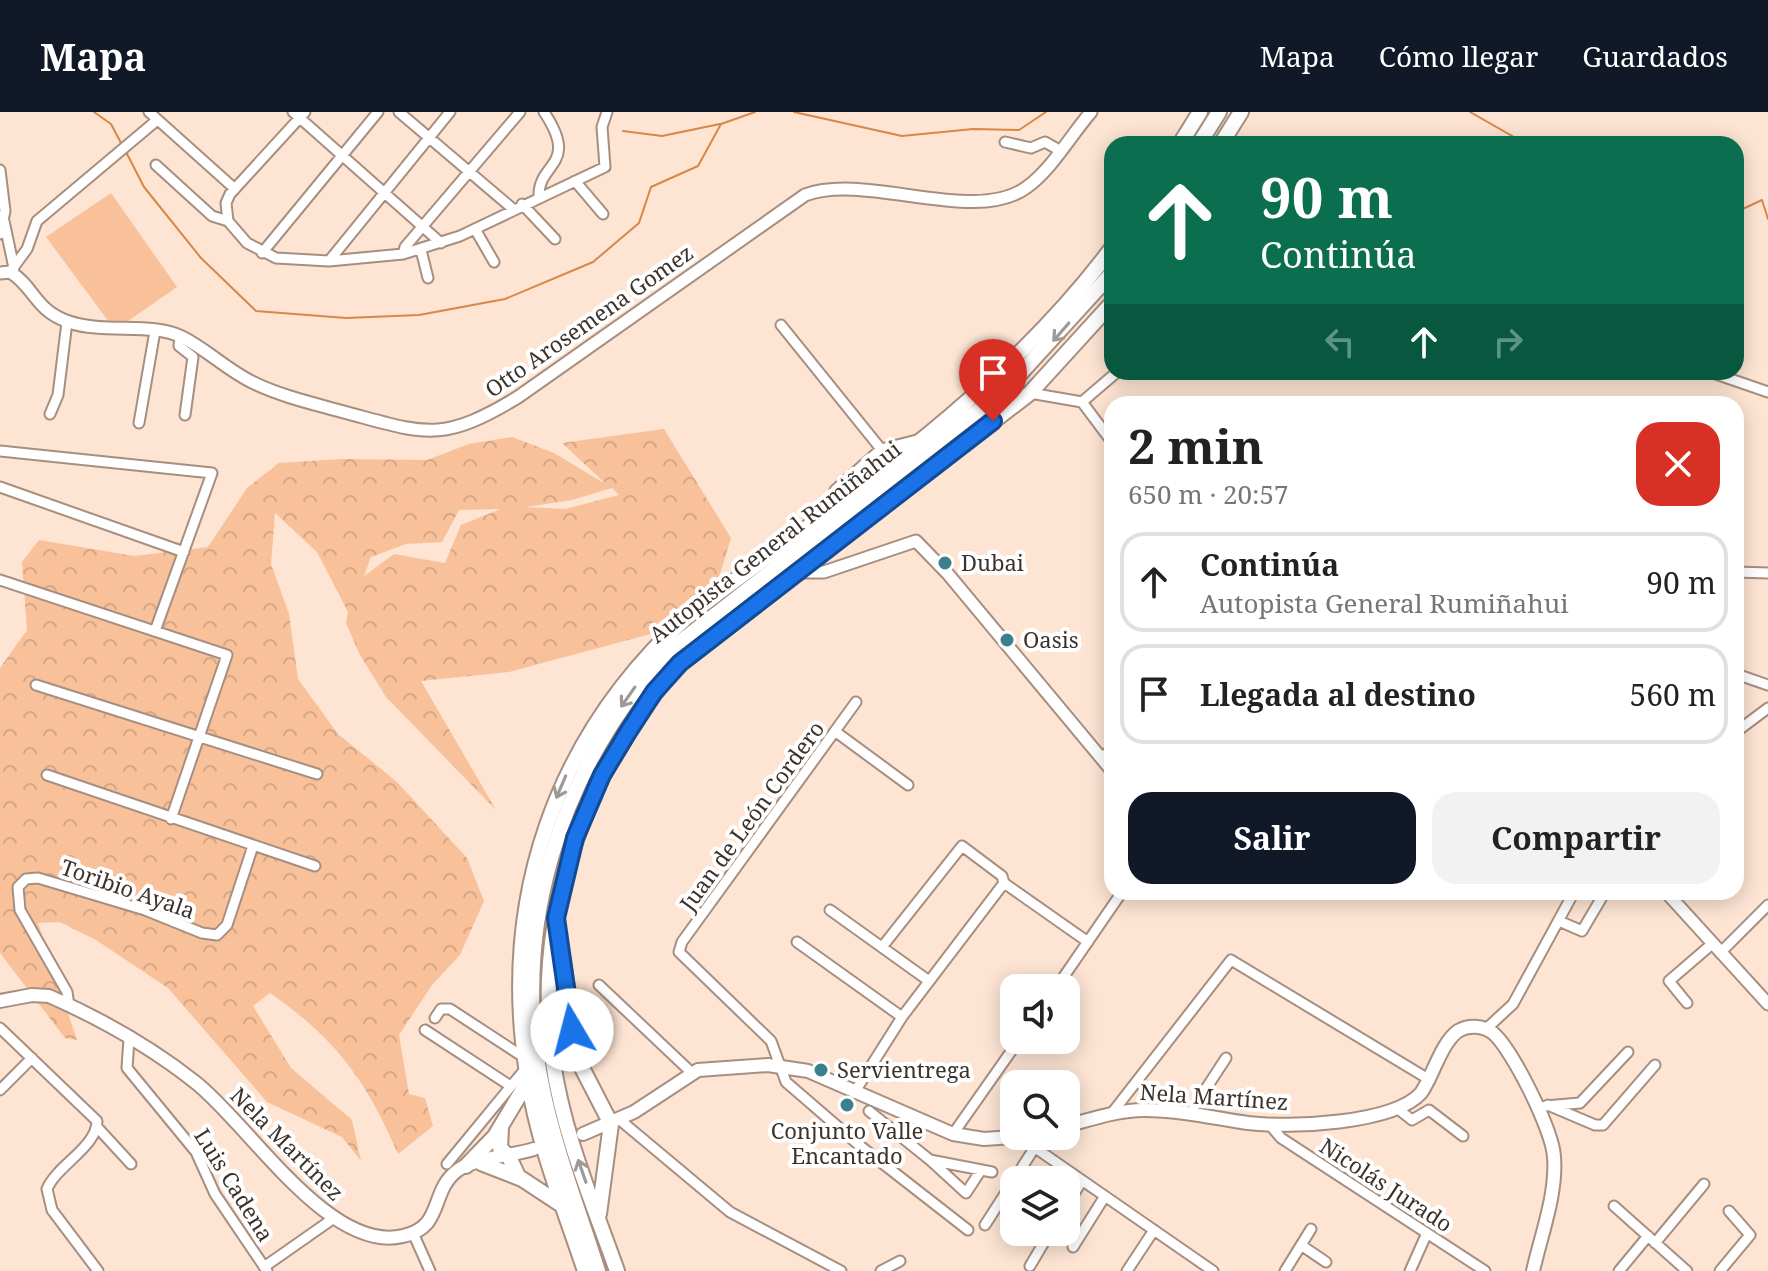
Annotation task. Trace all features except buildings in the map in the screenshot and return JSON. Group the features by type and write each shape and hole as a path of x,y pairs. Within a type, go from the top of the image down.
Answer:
{"main road":[{"path":"1204,136 1219,112"},
{"path":"1226,136 1241,112"},
{"path":"1185,136 1196,117"},
{"path":"585,1271 563,1206 526,1069 520,962 534,864 563,782 582,744 624,680 652,648 690,614 924,438 995,380 1043,331 1104,258"},
{"name":"Autopista General Rumiñahui","path":"598,1271 554,1138 542,1088 530,987 532,943 542,884 577,784 630,693 666,653 1006,389 1104,282"},
{"name":"Autopista General Rumiñahui","path":"617,1271 570,1133 553,1063 548,988 556,918 575,838 609,764 654,692 680,663 1030,393 1104,312"},
{"path":"556,918 579,1062 615,1122 598,1218"},
{"name":"Nela Martínez","path":"0,1001 39,995 69,1006 129,1039 199,1085 310,1199 334,1218 377,1237 413,1233"},
{"name":"Nela Martínez","path":"1080,1122 1112,1113 1146,1110 1270,1125 1368,1116 1398,1109 1413,1101 1430,1080 1454,1034 1465,1028 1486,1029"},
{"path":"1486,1029 1500,1041 1543,1106 1549,1133 1554,1169 1533,1271"},
{"path":"583,1134 615,1122 692,1073 717,1067 778,1065 808,1071 953,1134 1000,1139"},
{"path":"522,1179 499,1144 503,1124 526,1069"},
{"path":"413,1233 430,1222 444,1187 503,1124"},
{"path":"466,1166 534,1149"},
{"path":"481,1163 522,1179 563,1206"}],"street":[{"path":"149,112 235,189"},
{"path":"262,253 378,112"},
{"path":"399,112 555,239"},
{"path":"329,261 382,191 450,112"},
{"path":"403,254 422,227 520,112"},
{"path":"539,196 538,190 553,167 559,146 558,136 544,112"},
{"path":"156,165 212,216 228,221 247,243 262,253 288,260 329,261 403,254 475,229 605,167 602,127 607,112"},
{"name":"Otto Arosemena Gomez","path":"8,271 44,310 67,322 180,336 252,382 282,395 405,430 431,432 463,426 518,397 805,195 834,189 998,202 1031,185 1091,112"},
{"path":"228,221 226,203 235,189 300,114 441,243"},
{"path":"8,271 27,249 37,221 156,121"},
{"path":"1005,142 1031,148 1045,142 1059,150"},
{"path":"0,170 8,271"},
{"path":"575,181 603,214"},
{"path":"0,234 3,219"},
{"path":"475,229 494,262"},
{"path":"421,250 428,278"},
{"path":"50,414 58,395 67,322"},
{"path":"781,325 881,449"},
{"path":"139,423 155,331"},
{"path":"180,336 179,346 193,357 185,415"},
{"path":"1082,402 1108,380"},
{"path":"1733,380 1768,392"},
{"path":"1030,393 1082,402 1104,431"},
{"path":"832,507 835,490 881,449 924,438"},
{"path":"0,451 209,471 213,477 155,631"},
{"path":"0,487 184,552"},
{"path":"797,572 824,572 916,541 948,574 1104,762"},
{"path":"1744,572 1768,573"},
{"path":"0,580 227,655 171,819"},
{"path":"1744,677 1768,685"},
{"path":"36,685 317,774"},
{"name":"Juan de León Cordero","path":"778,1065 771,1041 684,961 679,952 682,942 856,702"},
{"path":"1744,726 1768,708"},
{"path":"836,732 908,785"},
{"path":"47,775 315,866"},
{"name":"Toribio Ayala","path":"69,1006 67,992 20,910 18,887 26,879 38,878 145,910 202,933 217,935 227,925 253,846"},
{"path":"882,947 958,848 965,847 1002,876 1004,883 1088,942"},
{"path":"854,1093 902,1017 1004,883"},
{"path":"1066,974 1117,900"},
{"path":"1486,1029 1513,1004 1570,900"},
{"path":"1559,921 1582,931 1600,900"},
{"path":"1673,900 1768,1004"},
{"path":"1687,1003 1669,981 1716,949 1768,905"},
{"path":"830,910 929,981"},
{"path":"797,942 902,1017"},
{"path":"1112,1113 1227,962 1235,960 1430,1080"},
{"path":"599,985 692,1073"},
{"path":"435,1018 441,1009 450,1009 526,1069 509,1085 447,1164"},
{"path":"0,1028 93,1116 97,1127 131,1164"},
{"path":"425,1030 509,1085"},
{"name":"Luis Cadena","path":"129,1039 127,1068 196,1152 215,1194 266,1269"},
{"path":"1543,1106 1580,1103 1628,1052"},
{"path":"953,1134 1009,1054"},
{"path":"0,1090 32,1058"},
{"path":"1190,1113 1226,1058"},
{"path":"778,1065 786,1082 968,1230"},
{"path":"1543,1106 1595,1125 1603,1125 1655,1065"},
{"path":"1398,1109 1412,1120 1429,1110 1463,1136"},
{"path":"869,1111 966,1193 981,1170"},
{"path":"615,1122 730,1212 841,1271"},
{"path":"911,1145 922,1122"},
{"name":"Nicolás Jurado","path":"1270,1125 1281,1138 1485,1271"},
{"path":"97,1127 92,1137 58,1170 47,1189 52,1210 98,1271"},
{"path":"985,1225 1022,1150"},
{"path":"1040,1150 1213,1271"},
{"path":"930,1160 992,1172"},
{"path":"1619,1271 1704,1184"},
{"path":"1073,1247 1105,1196"},
{"path":"1614,1206 1682,1270"},
{"path":"1720,1271 1750,1235 1729,1211"},
{"path":"266,1269 334,1218"},
{"path":"1285,1271 1311,1229"},
{"path":"1127,1271 1154,1230"},
{"path":"413,1233 430,1271"},
{"path":"1410,1271 1427,1233"},
{"path":"1301,1245 1326,1262"},
{"path":"1030,1266 1042,1246"},
{"path":"881,1271 900,1261"}],"green space":[{"path":"111,193 177,287 115,330 46,237"},
{"path":"664,429 731,538 717,584 658,632 509,672 421,681 496,810 386,697 360,655 346,623 348,612 317,552 275,513 271,564 289,614 298,679 338,734 397,782 467,858 484,901 460,955 432,985 399,1035 409,1094 425,1098 433,1126 398,1154 374,1104 347,1063 313,1027 270,993 253,1006 291,1068 352,1120 361,1161 342,1137 267,1102 168,988 96,940 60,922 38,923 77,1040 65,1038 0,953 0,668 27,630 22,562 39,540 134,556 208,547 247,488 279,463 342,459 427,460 469,444 512,437 554,453 607,485 562,443","holes":["612,488 619,495 565,509 526,507 572,500","501,509 461,525 445,563 394,554 364,576 371,557 406,544 442,542 459,510"]}],"waterway":[{"path":"94,112 111,124 121,143"},
{"path":"126,152 144,187 201,258 256,311 346,318 419,315 505,299 593,262 639,223 651,187 698,166 721,124 755,112"},
{"path":"794,112 902,136 973,129 1019,130 1046,112"},
{"path":"1470,112 1512,136"},
{"path":"623,131 662,136 720,124"},
{"path":"1744,208 1762,200 1768,219"}],"place":[{"name":"Dubai","path":"945,563"},
{"name":"Oasis","path":"1007,640"},
{"name":"Servientrega","path":"821,1070"},
{"name":"Conjunto Valle Encantado","path":"847,1105"}],"route":[{"path":"572,1030 556,918 571,853 602,775 654,692 680,663 993,421"}]}
